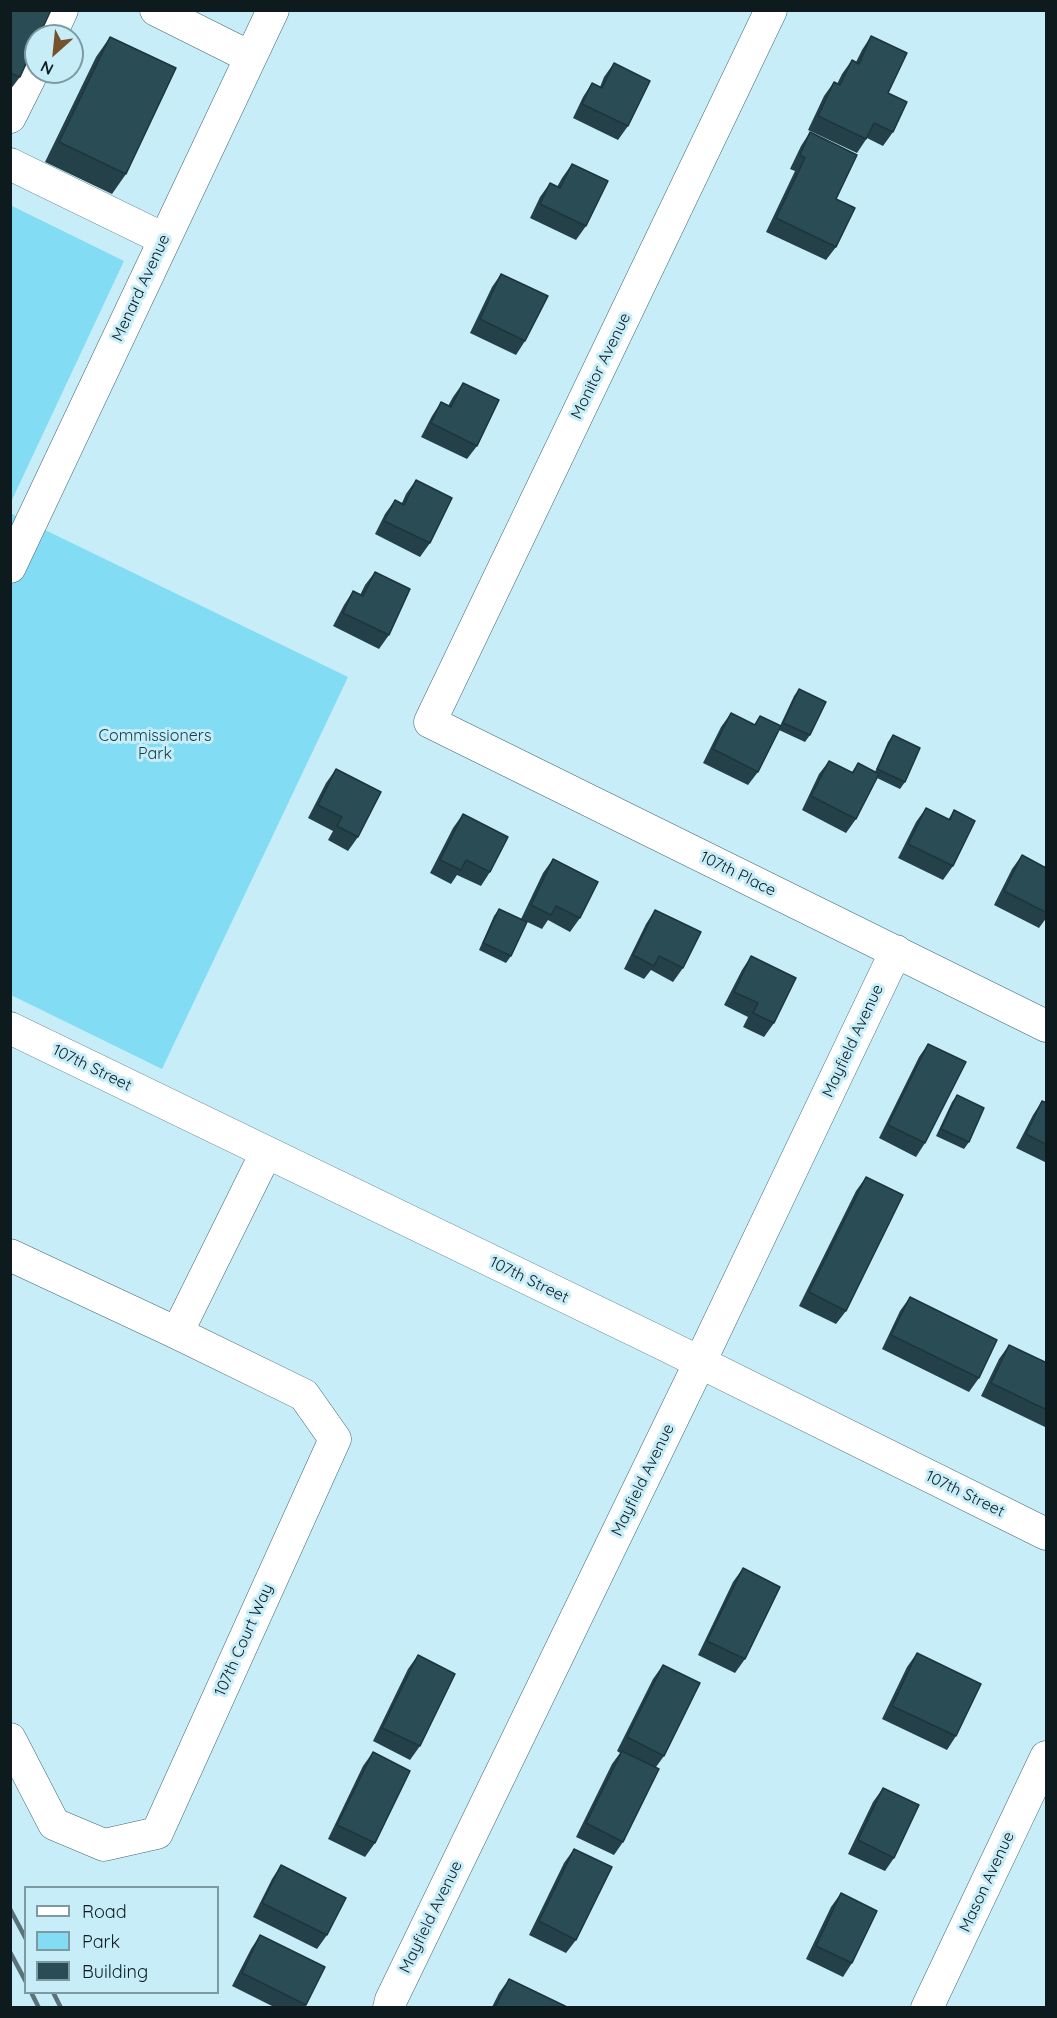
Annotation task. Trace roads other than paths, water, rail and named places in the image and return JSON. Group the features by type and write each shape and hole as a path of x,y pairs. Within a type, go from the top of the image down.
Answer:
{"street":[{"path":"56,24 62,10"},
{"path":"156,10 250,57"},
{"name":"Menard Avenue","path":"10,567 273,10"},
{"name":"Monitor Avenue","path":"430,722 771,10"},
{"path":"10,117 26,84"},
{"path":"10,164 164,239"},
{"name":"107th Place","path":"430,722 1047,1026"},
{"name":"Mayfield Avenue","path":"389,2007 896,951"},
{"name":"107th Street","path":"10,1028 700,1362 1047,1534"},
{"path":"177,1333 266,1153"},
{"name":"107th Court Way","path":"10,1255 304,1395 335,1439 157,1833 104,1845 54,1824 10,1739"},
{"name":"Mason Avenue","path":"927,2007 1047,1756"}],"railway":[{"path":"10,1909 24,1935"},
{"path":"10,1952 24,1978"},
{"path":"32,1994 39,2008"},
{"path":"54,1994 61,2008"}],"park label":[{"name":"Commissioners Park","path":"155,745"}]}
